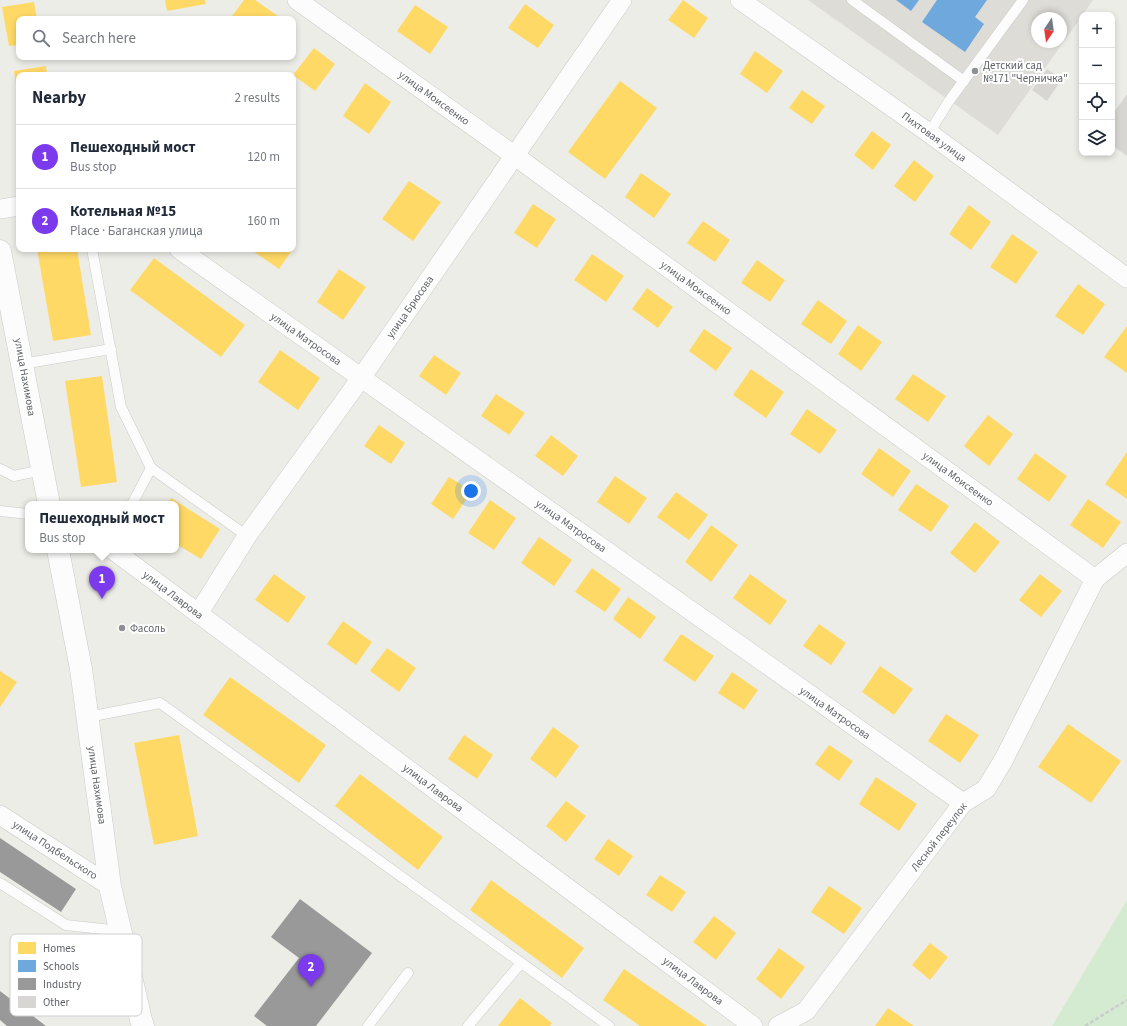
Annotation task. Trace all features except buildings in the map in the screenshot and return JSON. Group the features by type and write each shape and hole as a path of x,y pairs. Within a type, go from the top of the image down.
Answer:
{"street":[{"name":"улица Моисеенко","path":"297,0 515,156 1095,579"},
{"name":"улица Брюсова","path":"198,614 247,536 361,378 622,0"},
{"name":"Пихтовая улица","path":"746,2 929,133 1127,278"},
{"path":"0,209 16,206"},
{"name":"улица Нахимова","path":"0,251 48,501"},
{"name":"улица Матросова","path":"183,252 963,803"},
{"name":"улица Нахимова","path":"59,553 82,669 110,886 122,934"},
{"name":"улица Лаврова","path":"117,553 753,1026"},
{"name":"Лесной переулок","path":"778,1026 806,1011 963,803 986,789 1004,759 1095,579 1127,553"},
{"name":"улица Подбельского","path":"0,815 110,886"}],"lane":[{"path":"852,0 964,81"},
{"path":"929,133 949,101 1023,0"},
{"path":"93,252 121,407 151,468 247,536"},
{"path":"22,364 111,349"},
{"path":"134,501 151,468"},
{"path":"0,469 14,476 42,470"},
{"path":"0,511 25,514"},
{"path":"88,717 160,703 609,1026"},
{"path":"0,883 66,925 121,931"},
{"path":"468,1026 521,963"},
{"path":"368,1026 408,973"}],"path":[{"path":"1085,1026 1127,1000"}],"shaded area":[{"name":"Детский сад №171 \"Черничка\"","path":"808,0 1093,0 1085,12 1079,12 1079,20 1067,37 1067,12 1031,12 1031,48 1059,48 998,135"}],"green space":[{"path":"1127,900 1127,1026 1052,1026"}],"place":[{"name":"Детский сад №171 \"Черничка\"","path":"975,71"},
{"name":"Пешеходный мост","path":"102,599"},
{"name":"Фасоль","path":"122,628"},
{"name":"Котельная №15","path":"311,987"}]}
